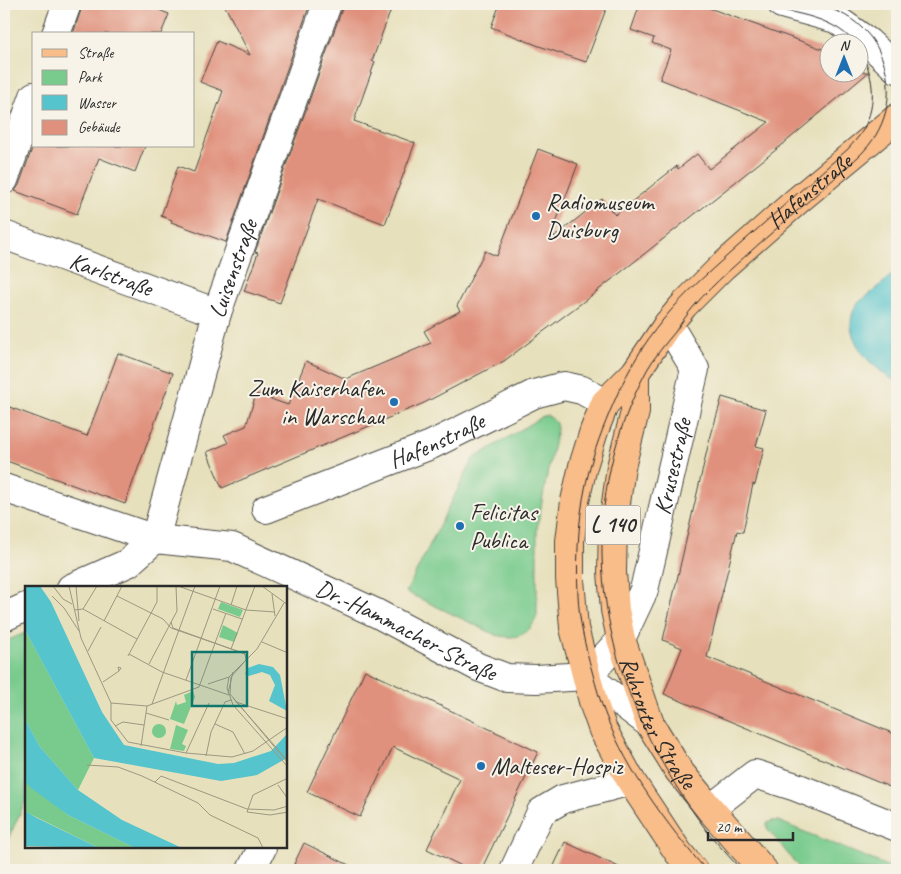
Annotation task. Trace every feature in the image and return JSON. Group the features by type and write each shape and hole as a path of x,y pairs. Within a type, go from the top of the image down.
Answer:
{"main road":[{"name":"Hafenstraße","path":"668,324 722,267 798,200 897,118"},
{"name":"L 140","path":"586,676 574,628 570,579 570,541 575,501 581,475 594,431 605,404 635,373 668,324"},
{"name":"Krusestraße","path":"620,639 612,572 613,525 621,467 635,412 635,373"},
{"name":"Ruhrorter Straße","path":"620,639 650,724 679,772 764,870"},
{"name":"Ruhrorter Straße","path":"586,676 603,730 631,781 678,852 693,870"}],"street":[{"path":"57,32 67,4"},
{"name":"Luisenstraße","path":"155,539 217,313 327,4"},
{"path":"782,4 836,19 868,42 897,69"},
{"path":"4,180 32,102"},
{"name":"Karlstraße","path":"4,235 217,313"},
{"name":"Krusestraße","path":"620,639 644,590 695,369 668,324"},
{"name":"Hafenstraße","path":"266,509 431,444 534,394 564,386 582,390 605,404"},
{"name":"Dr.-Hammacher-Straße","path":"4,488 155,539 232,547 376,613 478,667 507,678 536,679 586,676"},
{"path":"76,586 128,563 155,539"},
{"path":"4,617 25,607"},
{"path":"620,639 586,676 650,724"},
{"path":"710,809 755,774 796,787 897,827"},
{"path":"514,870 540,812 563,799 631,781"},
{"path":"251,870 262,849"}],"green space":[{"path":"547,415 555,421 557,430 537,529 537,616 534,623 521,635 510,637 496,635 406,592 473,459"},
{"path":"25,633 25,802 4,848 4,642"},
{"path":"778,821 897,870 801,870 767,828 767,823"}],"water":[{"path":"897,270 897,382 878,369 869,360 855,340 851,329 852,317 857,304"}],"building":[{"path":"83,4 143,4 169,14 162,32 74,32"},
{"path":"224,4 310,4 226,242 171,222 172,220 161,216 178,166 194,172 223,91 200,82 217,41 250,55"},
{"path":"342,4 393,4 372,61 375,62 354,121 415,143 385,224 318,199 280,303 244,291 258,253 255,252 342,9"},
{"path":"500,4 608,4 586,62 491,27"},
{"path":"640,4 698,4 818,47 818,82 857,82 719,195 587,299 504,361 424,403 222,488 207,452 228,443 224,435 246,426 256,394 288,405 306,361 346,379 431,343 424,331 460,311 457,306 485,251 497,256 538,149 578,164 549,241 602,199 615,215 677,166 678,169 697,154 709,169 769,122 660,79 671,50 652,43 654,38 631,30"},
{"path":"32,148 144,148 135,172 99,158 77,214 15,191"},
{"path":"118,353 173,373 125,504 4,460 4,405 87,436"},
{"path":"722,397 766,410 756,446 764,448 755,485 753,484 743,532 737,531 707,657 897,735 897,790 664,694 682,648 663,640 708,446"},
{"name":"Malteser-Hospiz","path":"365,670 538,752 481,870 470,870 427,849 460,779 393,747 360,817 307,792"},
{"path":"565,842 625,870 552,870"},
{"path":"304,843 359,870 307,870 294,864"}],"tram line":[{"path":"754,4 821,20 842,32"},
{"path":"741,870 707,831 684,798 663,764 639,717 621,668 609,619 602,568 603,518 610,468 625,419 647,370 657,355 692,308 710,288 859,156 876,135 882,124 888,100 887,74 872,39 852,19 834,10 814,4"},
{"path":"706,870 677,835 637,778 615,737 602,705 581,623 577,579 578,546 586,483 602,430 613,404 632,366 655,329 691,289 858,138 868,120 871,109 872,88 868,67"}],"place":[{"name":"Radiomuseum Duisburg","path":"536,216"},
{"name":"Zum Kaiserhafen in Warschau","path":"394,402"},
{"name":"Felicitas Publica","path":"460,526"},
{"name":"Malteser-Hospiz","path":"481,766"}]}
